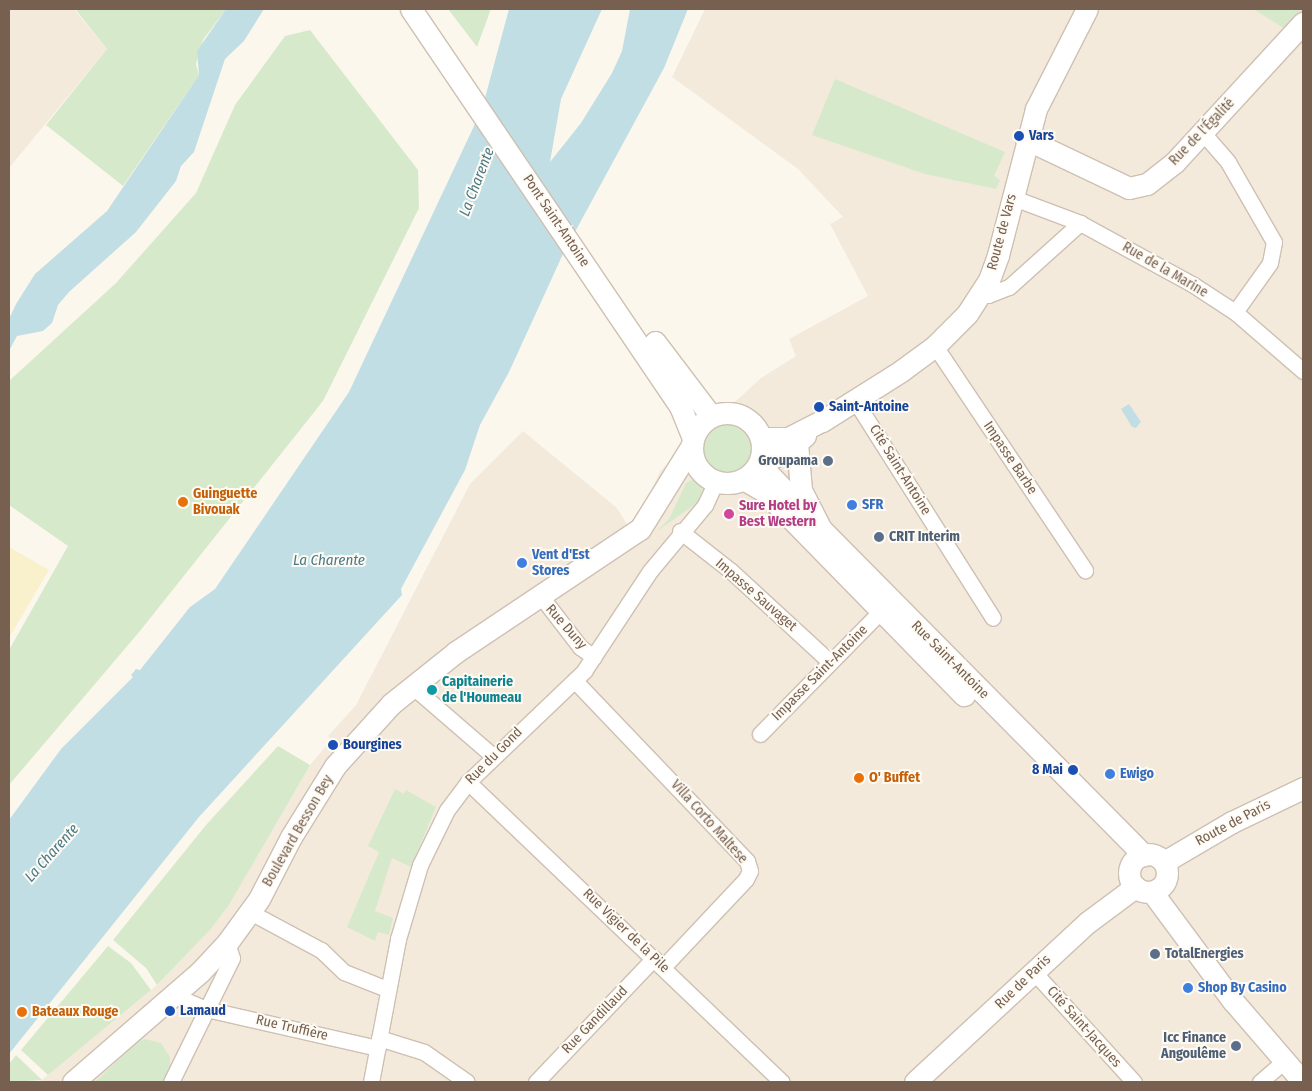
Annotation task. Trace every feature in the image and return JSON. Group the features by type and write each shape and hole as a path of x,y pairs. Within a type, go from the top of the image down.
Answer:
{"main road":[{"name":"Pont Saint-Antoine","path":"411,9 686,400 712,416"},
{"name":"Pont Saint-Antoine","path":"425,9 686,400 692,442"},
{"name":"Route de Vars","path":"759,464 796,443 822,421 935,346 967,314 980,295 998,255 1011,196 1036,109 1087,9"},
{"name":"Rue de l'Égalité","path":"1026,139 1108,180 1137,188 1175,162 1303,24"},
{"path":"723,413 742,416 757,429 761,438 759,464 743,479 725,483 716,481 698,468 692,442 697,429 712,416 723,413"},
{"name":"Route de Vars","path":"761,438 788,438 822,421"},
{"name":"Boulevard Besson Bey","path":"73,1082 173,995 227,944 250,912 335,766 358,738 412,686 540,595 640,529 650,518 669,480 692,442"},
{"name":"Rue Saint-Antoine","path":"796,443 801,490 821,529 1147,860"},
{"path":"759,464 821,529"},
{"path":"669,480 698,468"},
{"name":"Rue Saint-Antoine","path":"743,479 764,491 880,612 1147,860"},
{"name":"Route de Paris","path":"1147,860 1303,788"},
{"path":"1150,888 1168,873 1147,860 1129,876 1150,888 1233,1002 1294,1062 1303,1082"},
{"name":"Rue de Paris","path":"915,1082 1088,922 1150,888"}],"street":[{"path":"1203,133 1228,162 1274,242 1270,263 1235,312"},
{"name":"Rue de la Marine","path":"1011,196 1080,223 1168,270 1235,312 1303,371"},
{"path":"980,295 988,296 1009,286 1080,223"},
{"name":"Impasse Barbe","path":"935,346 1086,570"},
{"name":"Cité Saint-Antoine","path":"854,399 994,618"},
{"name":"Rue du Gond","path":"372,1082 387,989 420,865 447,810 468,782 493,756 575,681 594,657 680,531 705,505 716,481"},
{"name":"Impasse Sauvaget","path":"680,531 731,571 829,661"},
{"name":"Rue Duny","path":"540,595 580,647 594,657"},
{"name":"Impasse Saint-Antoine","path":"760,734 829,661 880,612"},
{"name":"Villa Corto Maltese","path":"575,681 747,861 750,871 746,879 658,962"},
{"path":"412,686 493,756"},
{"name":"Rue Vigier de la Pile","path":"468,782 782,1082"},
{"path":"250,912 320,950 344,972 387,989"},
{"path":"171,1082 232,958 227,944"},
{"name":"Rue Gandillaud","path":"536,1082 658,962"},
{"name":"Cité Saint-Jacques","path":"1033,971 1134,1082"},
{"name":"Rue Truffière","path":"173,995 206,1009 424,1052 467,1082"},
{"path":"1260,1082 1294,1062"}],"shaded area":[{"path":"9,9 74,9 107,49 9,168"},
{"path":"705,9 1303,9 1303,1082 39,1082 157,985 210,930 229,905 283,808 310,765 331,740 328,736 356,705 470,484 523,431 617,508 628,526 641,515 660,471 761,378 796,356 789,339 868,296 830,224 843,217 798,169 672,77"}],"green space":[{"path":"226,9 203,40 196,64 199,75 123,186 46,125 107,49 76,10"},
{"path":"448,9 491,9 477,47"},
{"path":"1253,9 1303,9 1303,13 1287,30"},
{"path":"310,30 418,170 419,208 323,401 140,631 9,785 9,650 68,546 9,505 9,381 116,283 196,193 235,105 285,36"},
{"path":"835,79 1005,152 994,176 1000,180 996,189 925,174 812,135"},
{"path":"722,419 732,419 742,423 750,431 754,446 750,461 742,469 732,473 722,473 712,469 704,461 700,451 700,441 704,431 712,423"},
{"path":"695,478 703,491 697,503 656,532 669,519 686,483"},
{"path":"278,746 310,765 229,905 210,930 157,985 146,968 113,940 206,825"},
{"path":"395,789 404,794 406,790 436,807 411,867 392,858 375,911 393,918 389,935 378,932 375,941 347,927 379,852 368,846"},
{"path":"108,946 131,963 151,990 48,1075 21,1050"},
{"path":"145,1039 161,1043 170,1057 170,1068 163,1082 95,1082 137,1042"},
{"path":"16,1055 42,1080 9,1082 9,1064"}],"sand":[{"path":"9,547 49,570 9,638"}],"water":[{"path":"226,9 264,9 244,41 225,59 194,152 181,166 176,181 136,232 69,292 58,305 52,323 43,331 17,336 9,351 9,319 35,274 107,211 199,75 197,51"},
{"name":"La Charente","path":"509,9 602,9 561,99 550,162 581,123 612,73 622,51 630,9 688,9 664,68 563,254 509,372 480,425 465,470 401,589 402,595 199,817 9,1054 9,820 61,749 133,677 131,675 136,669 140,670 190,607 215,589 349,392 482,109"},
{"path":"1129,404 1141,422 1136,428 1132,427 1121,409"}],"place":[{"name":"Vars","path":"1019,136"},
{"name":"Saint-Antoine","path":"819,407"},
{"name":"Groupama","path":"828,461"},
{"name":"Guinguette Bivouak","path":"183,502"},
{"name":"SFR","path":"852,505"},
{"name":"Sure Hotel by Best Western","path":"729,514"},
{"name":"CRIT Interim","path":"879,537"},
{"name":"Vent d'Est Stores","path":"522,563"},
{"name":"Capitainerie de l'Houmeau","path":"432,690"},
{"name":"Bourgines","path":"333,745"},
{"name":"8 Mai","path":"1073,770"},
{"name":"Ewigo","path":"1110,774"},
{"name":"O' Buffet","path":"859,778"},
{"name":"TotalEnergies","path":"1155,954"},
{"name":"Shop By Casino","path":"1188,988"},
{"name":"Lamaud","path":"170,1011"},
{"name":"Bateaux Rouge","path":"22,1012"},
{"name":"Icc Finance Angoulême","path":"1236,1046"}]}
